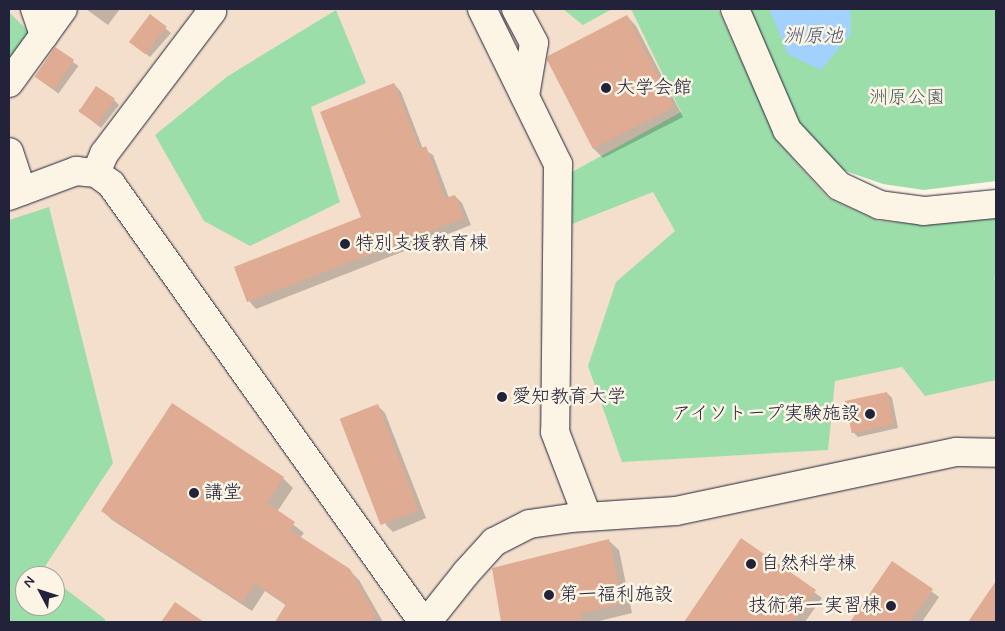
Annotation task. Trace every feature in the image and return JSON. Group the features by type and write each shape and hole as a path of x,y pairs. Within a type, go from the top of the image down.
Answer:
{"street":[{"path":"35,9 44,35"},
{"path":"9,83 64,9"},
{"path":"96,174 104,154 212,11 209,9"},
{"path":"482,9 558,164 555,432 587,516"},
{"path":"516,9 534,43 525,96"},
{"path":"735,9 787,130 839,186 880,205 924,211 996,204"},
{"path":"9,152 16,194 76,171 96,174 111,184 422,622"},
{"path":"427,622 466,572 494,542 529,524 587,516 676,511 957,452 996,453"}],"shaded area":[{"name":"愛知教育大学","path":"9,9 724,9 830,190 996,210 996,622 9,622"}],"green space":[{"path":"563,9 612,9 583,25"},
{"path":"631,9 718,9 778,142 828,198 878,221 926,225 996,218 996,275 994,278 996,282 996,380 925,396 902,367 835,381 828,450 622,462 588,366 616,282 675,231 653,192 572,224 572,172 681,112"},
{"name":"洲原公園","path":"741,9 996,9 996,181 924,190 883,184 834,167 793,122"},
{"path":"336,10 366,83 311,107 340,202 250,246 204,221 155,135 228,76"},
{"path":"9,12 33,36 9,63"},
{"path":"49,207 113,463 45,566 15,566 15,616 65,616 65,589 105,619 105,622 9,622 9,220"}],"water":[{"name":"洲原池","path":"769,9 850,9 851,33 821,70 788,54"}],"building":[{"path":"150,14 167,27 146,55 129,42"},
{"path":"627,15 674,107 593,149 547,60 548,56"},
{"path":"55,47 74,60 54,90 35,77"},
{"path":"394,83 420,149 426,146 445,198 455,195 464,218 247,302 234,267 361,217 320,112"},
{"path":"96,86 115,99 98,125 79,112"},
{"path":"887,392 894,424 852,433 845,401"},
{"path":"172,403 284,477 267,503 295,522 290,530 350,569 376,615 371,622 275,622 286,604 255,583 242,603 101,511"},
{"path":"378,404 419,510 381,525 340,419"},
{"name":"自然科学棟","path":"741,538 816,590 793,622 684,622"},
{"path":"609,539 623,603 581,614 582,622 501,622 492,568"},
{"name":"技術第一実習棟","path":"892,561 933,589 910,622 850,622"},
{"path":"996,581 996,622 968,622"},
{"path":"175,602 204,622 161,622"}],"place":[{"name":"大学会館","path":"606,88"},
{"name":"特別支援教育棟","path":"345,244"},
{"name":"愛知教育大学","path":"502,397"},
{"name":"アイソトープ実験施設","path":"870,414"},
{"name":"講堂","path":"194,493"},
{"name":"自然科学棟","path":"751,564"},
{"name":"第一福利施設","path":"549,595"},
{"name":"技術第一実習棟","path":"891,606"}]}
